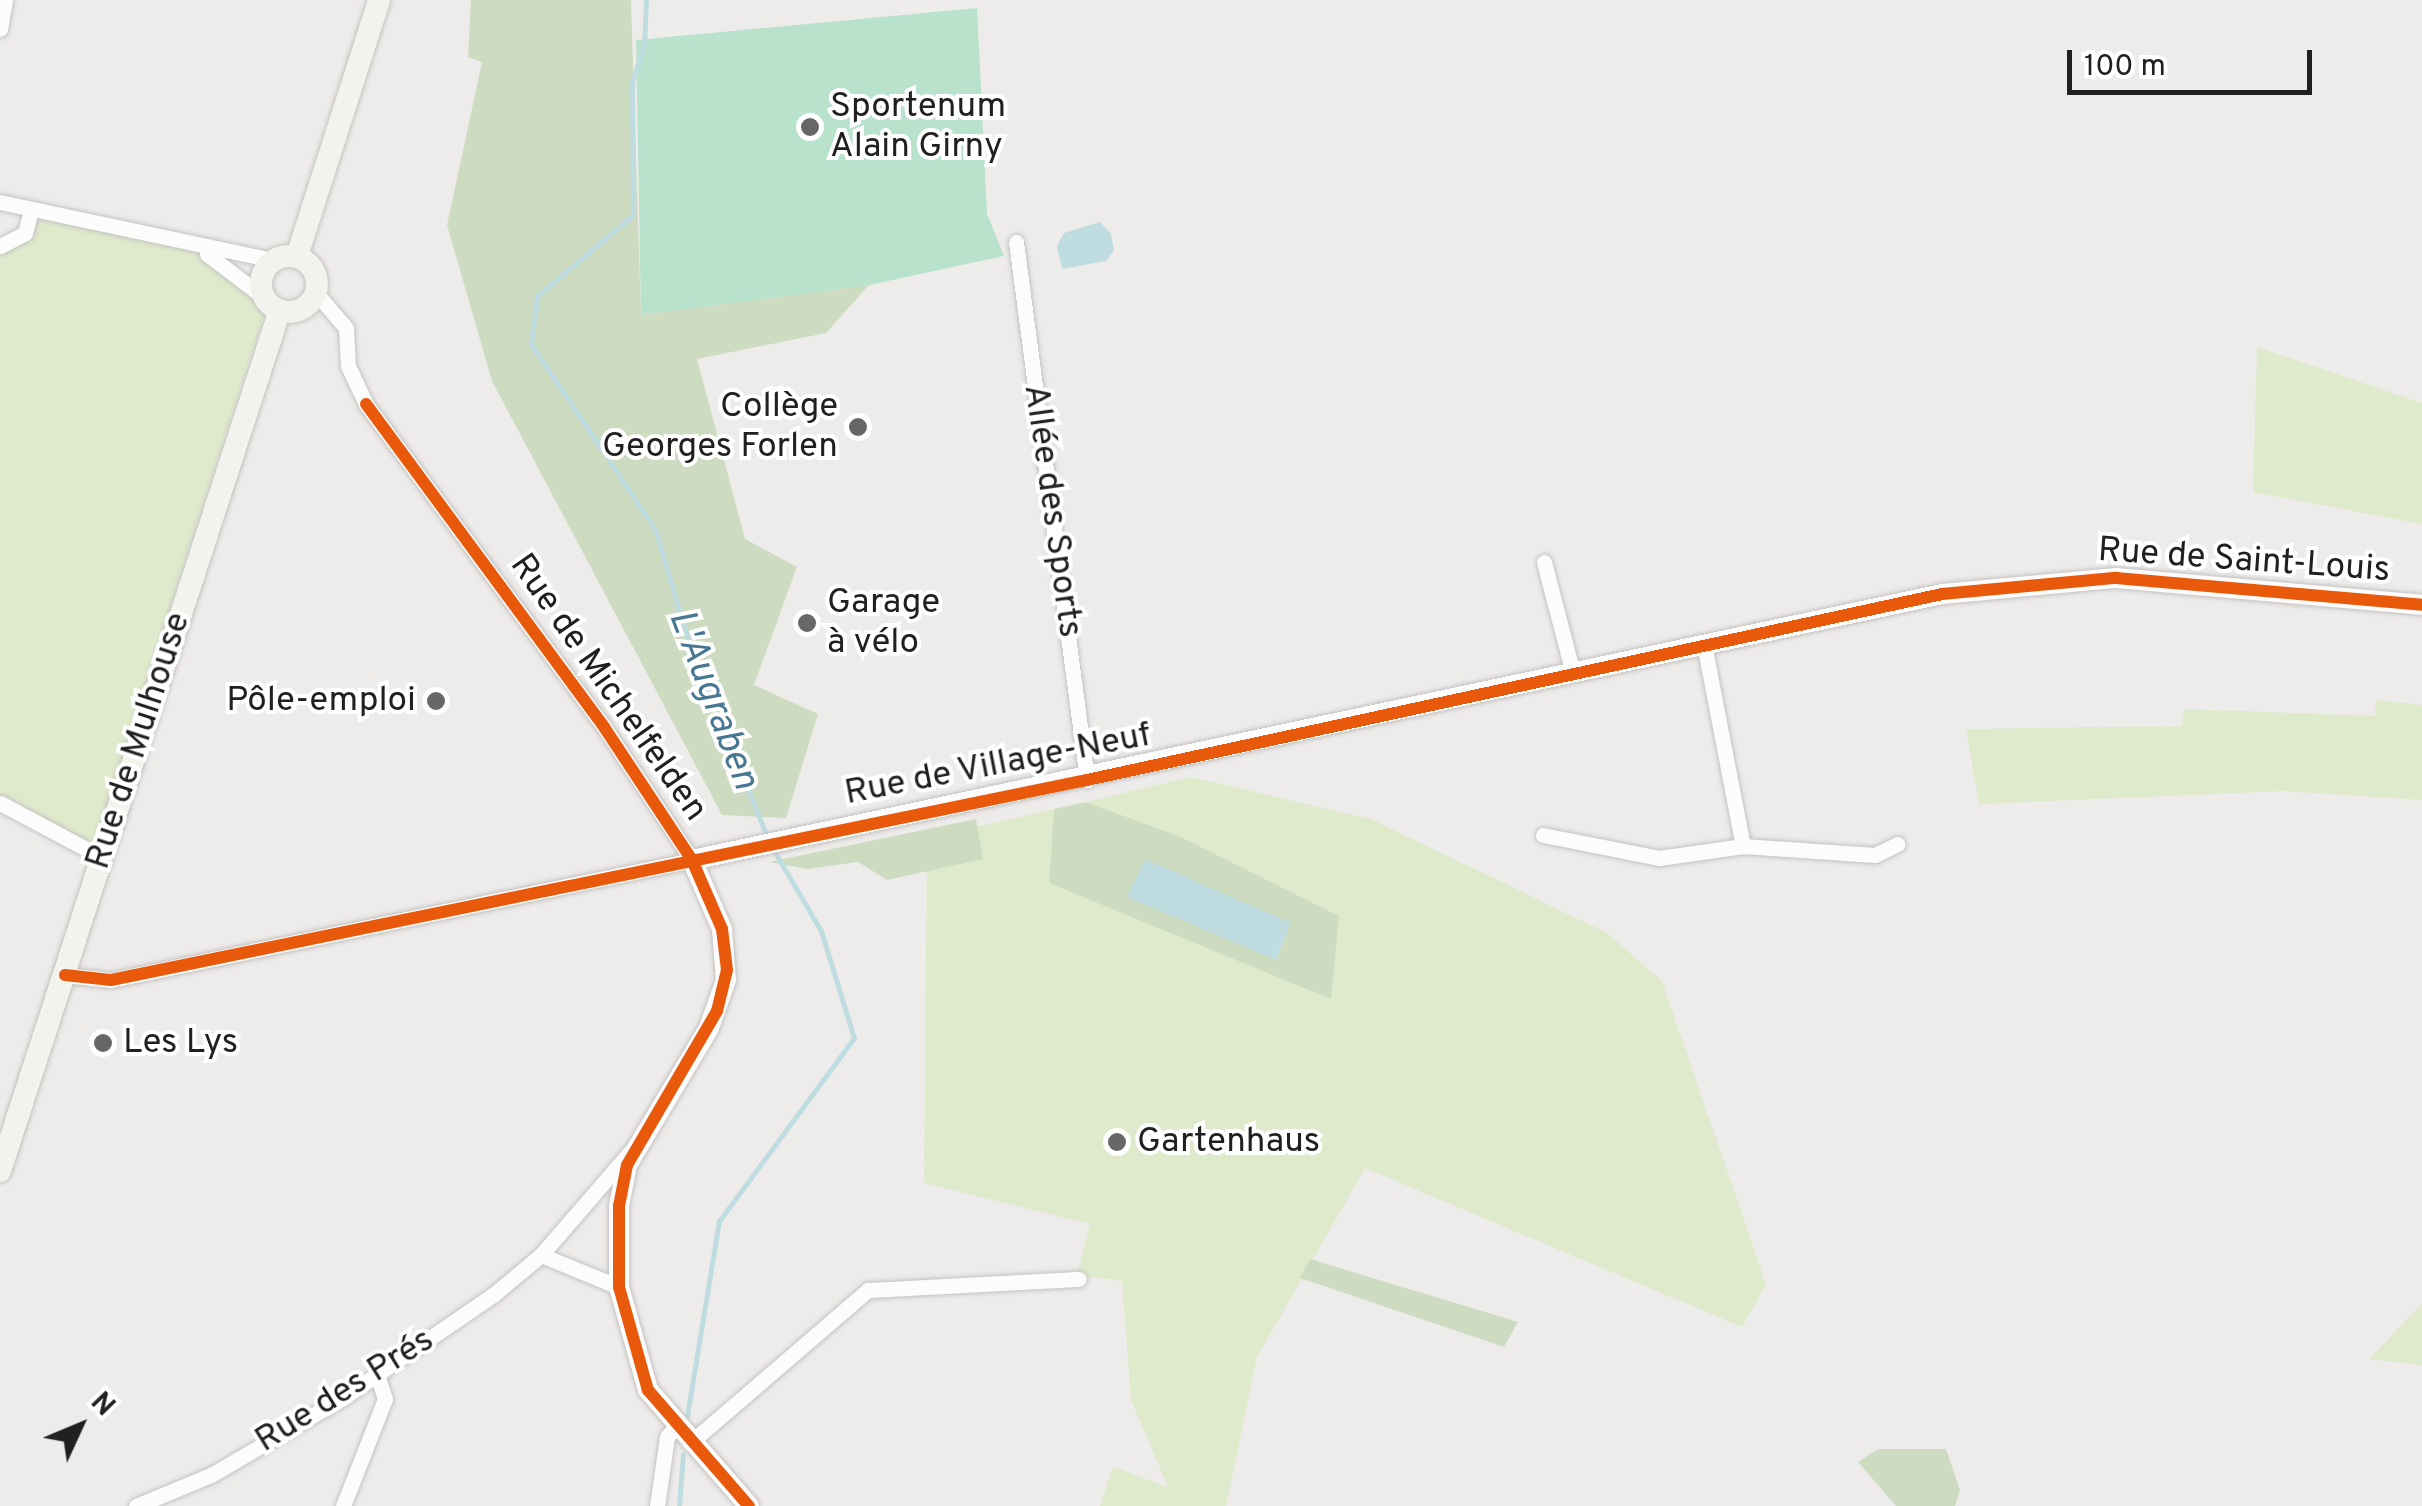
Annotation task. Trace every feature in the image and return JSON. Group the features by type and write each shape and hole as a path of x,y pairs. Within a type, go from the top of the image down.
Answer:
{"main road":[{"path":"297,256 379,0"},
{"path":"297,256 315,271 316,293 298,311 273,305 262,274 273,260 297,256"},
{"name":"Rue de Mulhouse","path":"0,1172 65,976 273,305"}],"street":[{"path":"0,29 4,0"},
{"path":"0,202 273,260"},
{"path":"0,246 25,232 31,211"},
{"name":"Allée des Sports","path":"1016,242 1087,780"},
{"path":"190,245 224,263 273,305"},
{"name":"Rue de Michelfelden","path":"316,293 346,328 348,366 366,404 604,726 692,860 725,941 724,993 634,1147 621,1188 620,1287 648,1390 690,1443 749,1506"},
{"path":"1544,562 1573,674"},
{"name":"Rue de Saint-Louis","path":"1942,594 2116,578 2422,605"},
{"name":"Rue de Village-Neuf","path":"65,976 111,980 1087,780 1942,594"},
{"path":"1704,644 1743,846"},
{"path":"0,803 102,858"},
{"path":"1543,835 1659,858 1743,846 1875,855 1898,844"},
{"name":"Rue des Prés","path":"136,1506 211,1474 378,1375 541,1255 585,1198 634,1147"},
{"path":"585,1198 621,1188"},
{"path":"541,1255 620,1287"},
{"path":"690,1443 868,1290 1079,1279"},
{"path":"343,1506 385,1399 378,1375"},
{"path":"657,1506 666,1437 676,1426"},
{"path":"346,1446 364,1451"}],"green space":[{"path":"471,0 631,0 641,315 869,285 826,333 697,359 745,539 797,567 754,685 818,714 786,818 722,815 492,381 447,225 482,62 468,57"},
{"name":"Sportenum Alain Girny","path":"977,8 987,214 1004,256 869,285 641,315 636,40"},
{"path":"31,211 190,245 224,263 265,312 91,854 0,803 0,246 21,237"},
{"path":"2257,347 2422,403 2422,524 2253,492"},
{"path":"2376,700 2422,705 2422,800 2284,791 1979,804 1966,729 2181,726 2185,709 2375,716"},
{"path":"1191,777 1371,819 1607,933 1662,981 1766,1284 1742,1327 1365,1168 1257,1357 1226,1506 1100,1506 1113,1467 1168,1487 1131,1400 1122,1281 1077,1275 1090,1224 924,1183 927,838 1054,809 1049,883 1181,837 1086,802"},
{"path":"1086,802 1181,837 1339,916 1331,999 1049,883 1054,809","holes":["1145,860 1290,923 1277,959"]},
{"path":"976,819 983,859 887,880 858,862 807,869 769,862"},
{"path":"1310,1259 1518,1322 1504,1347 1300,1278"},
{"path":"2422,1304 2422,1365 2369,1359"},
{"path":"1878,1449 1946,1449 1960,1490 1955,1506 1896,1506 1858,1462"}],"water":[{"path":"1100,222 1111,234 1114,250 1106,261 1062,269 1057,246 1064,233"},
{"path":"1145,859 1291,923 1276,960 1127,897"}],"waterway":[{"name":"L'Augraben","path":"646,0 644,45 632,82 633,215 537,296 531,344 655,529 690,647 767,837"},
{"name":"L'Augraben","path":"687,1416 719,1221 854,1038 821,931 772,847"},
{"name":"L'Augraben","path":"679,1506 683,1454"}],"cycle path":[{"path":"366,404 604,727 692,860 722,929 727,970 717,1011 627,1165 619,1206 619,1287 648,1390 749,1506"},
{"path":"65,975 111,980 1087,780 1942,594 2116,578 2422,605"}],"place":[{"name":"Sportenum Alain Girny","path":"810,127"},
{"name":"Collège Georges Forlen","path":"858,427"},
{"name":"Garage à vélo","path":"807,623"},
{"name":"Pôle-emploi","path":"436,701"},
{"name":"Les Lys","path":"103,1043"},
{"name":"Gartenhaus","path":"1117,1142"}]}
